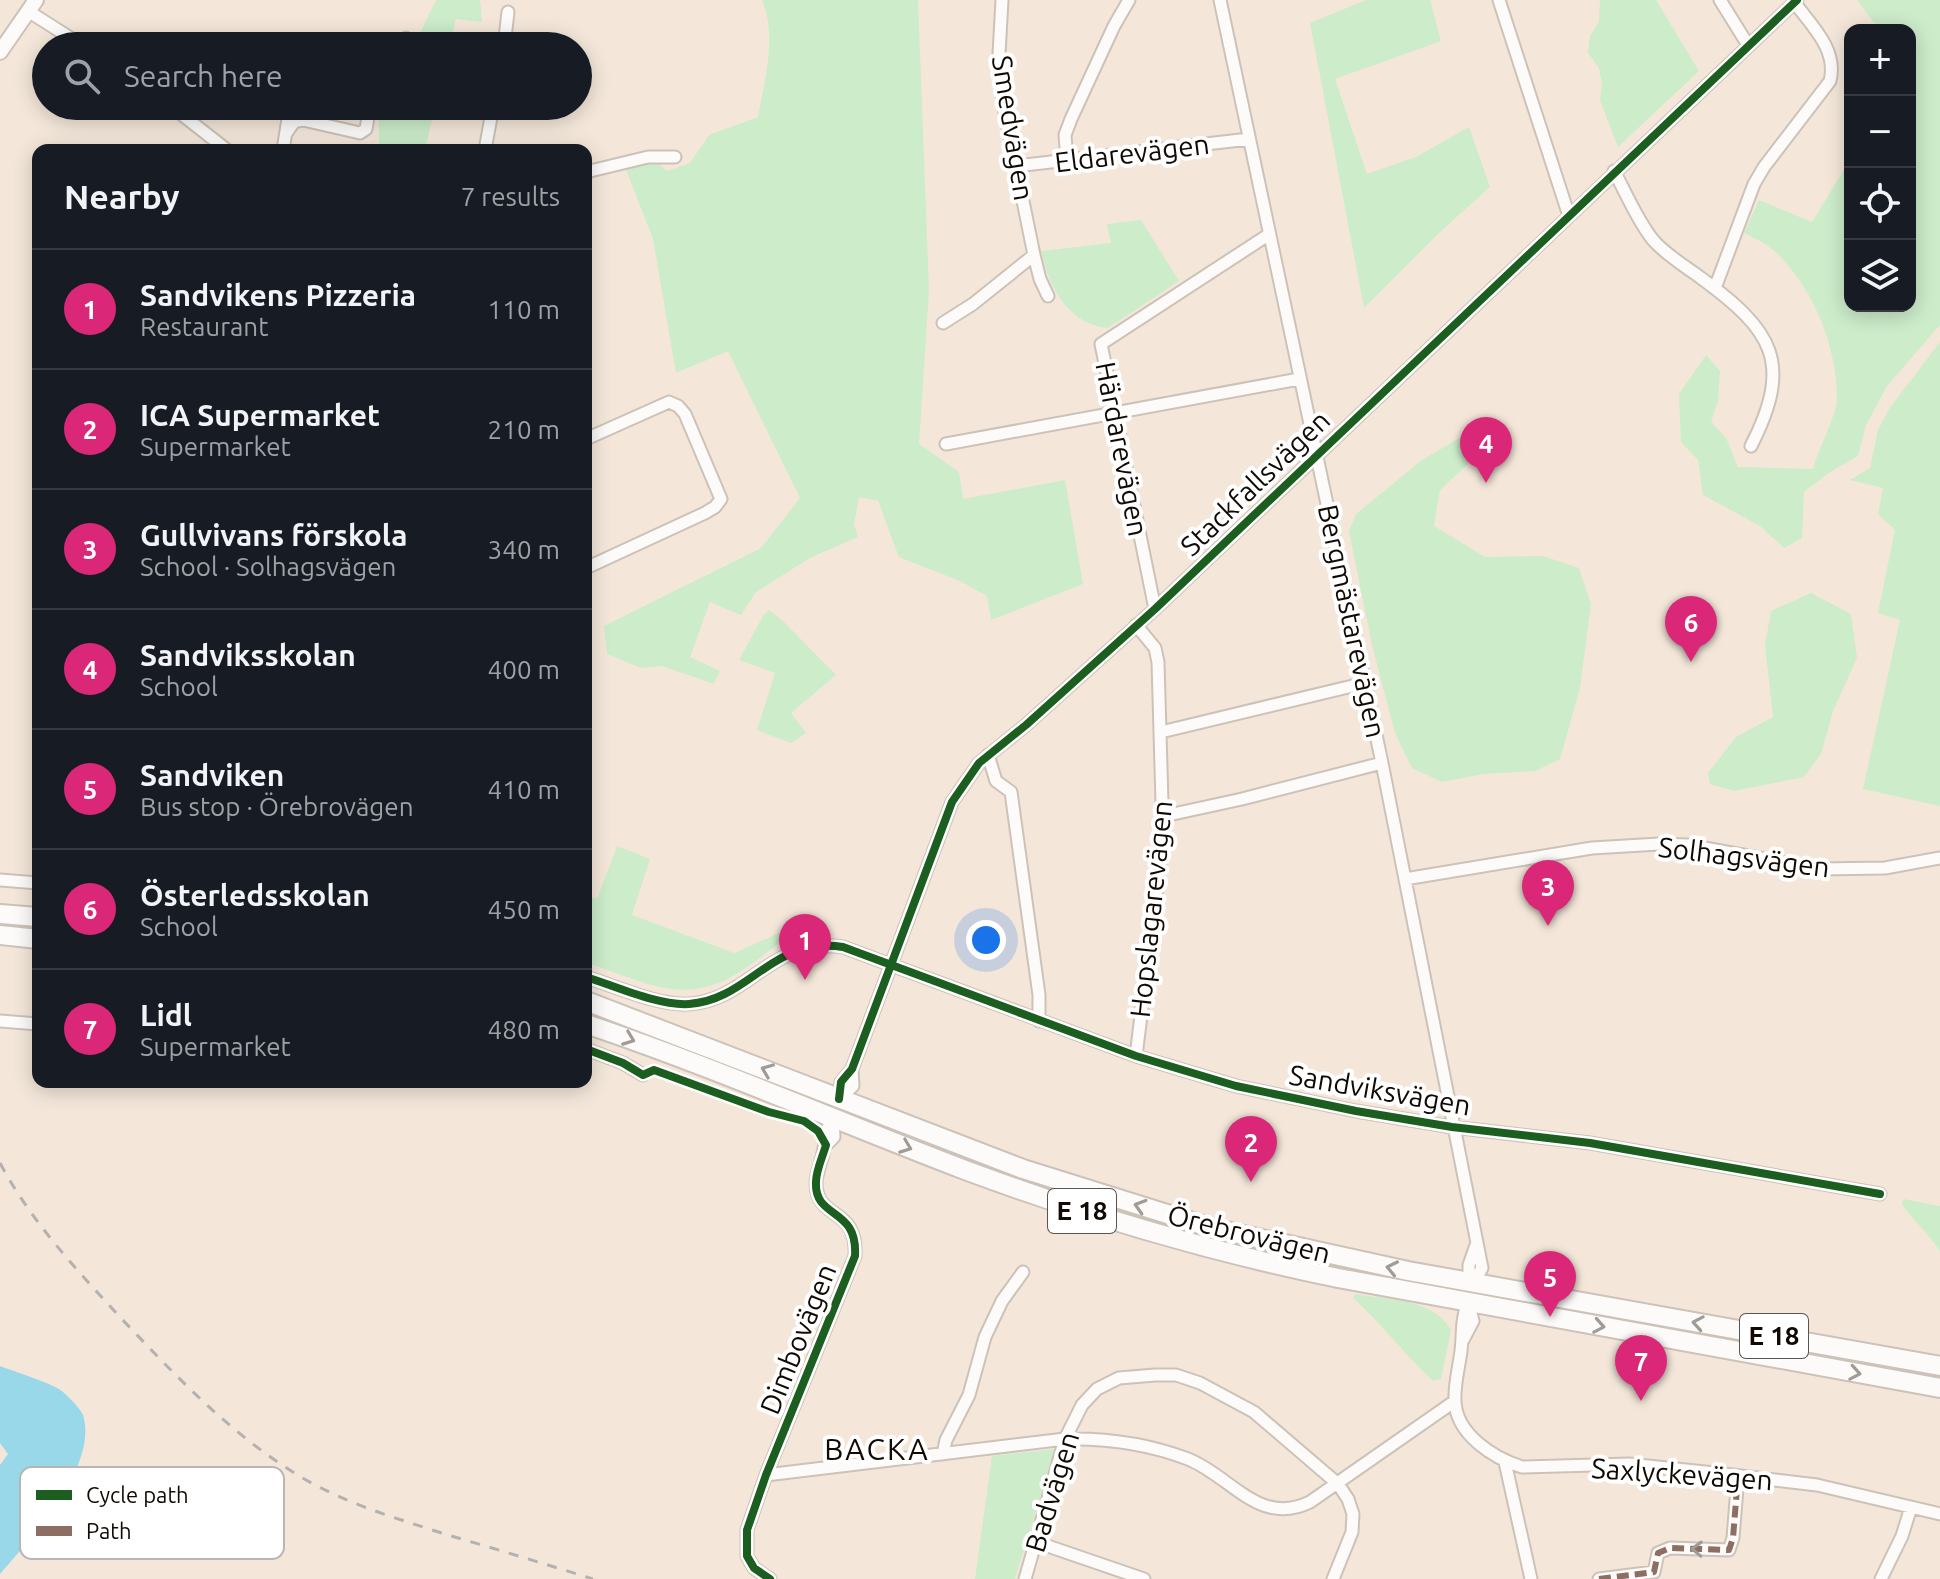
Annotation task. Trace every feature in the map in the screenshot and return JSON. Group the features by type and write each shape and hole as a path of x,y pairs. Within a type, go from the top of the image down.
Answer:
{"highway":[{"path":"0,914 32,917"},
{"path":"0,935 32,938"},
{"name":"Örebrovägen","path":"592,1003 1023,1169 1212,1228 1331,1256 1940,1366"},
{"name":"Örebrovägen","path":"592,1026 966,1170 1153,1232 1295,1269 1940,1388"},
{"path":"833,1119 839,1099"},
{"path":"1468,1302 1469,1282"}],"street":[{"name":"Smedvägen","path":"1002,0 1000,78 1034,255 1048,296"},
{"path":"1067,160 1065,135 1071,119 1107,39 1129,0"},
{"name":"Bergmästarevägen","path":"1220,0 1382,763 1482,1268 1469,1282"},
{"path":"1499,0 1569,216"},
{"path":"1720,0 1748,45"},
{"path":"1715,288 1754,184 1830,81 1833,69 1831,56 1796,1"},
{"name":"Stackfallsvägen","path":"839,1099 853,1086 852,1069 952,802 979,763 1155,609 1796,1"},
{"path":"0,52 32,6 65,32"},
{"path":"506,32 508,12"},
{"path":"189,120 219,144"},
{"path":"284,144 287,120"},
{"path":"287,132 294,122 303,120 360,133 366,129 368,120"},
{"path":"486,144 490,120"},
{"name":"Eldarevägen","path":"1016,166 1249,139"},
{"path":"592,171 648,157 675,157"},
{"path":"1614,171 1654,241 1754,321 1772,357 1772,396 1751,446"},
{"name":"Härdarevägen","path":"1155,609 1101,344 1268,235"},
{"path":"943,323 973,304 1034,255"},
{"path":"946,444 1299,379"},
{"path":"592,436 669,402 678,406 685,414 721,499 705,513 592,565"},
{"name":"Hopslagarevägen","path":"1136,625 1155,648 1158,662 1164,816 1136,1056"},
{"path":"1161,732 1365,683"},
{"path":"988,755 996,781 1011,792 1039,995 1039,1021"},
{"path":"1164,816 1382,763"},
{"name":"Solhagsvägen","path":"1405,879 1592,848 1659,844 1688,845 1820,869 1885,868 1940,858"},
{"path":"0,880 32,883"},
{"name":"Sandviksvägen","path":"592,979 662,1001 686,1004 707,1001 728,993 776,959 823,944 843,947 1136,1056 1236,1086 1356,1111 1452,1127 1590,1143 1880,1194"},
{"path":"0,1021 32,1024"},
{"path":"592,1051 623,1063 643,1075"},
{"name":"Dimbovägen","path":"770,1579 754,1568 747,1556 747,1530 766,1475 855,1256 856,1238 848,1224 824,1207 817,1195 816,1180 826,1145 824,1133 833,1119"},
{"path":"943,1454 946,1440 969,1395 985,1337 1002,1301 1023,1272"},
{"path":"1468,1302 1473,1321 1462,1340 1455,1401 1458,1418 1468,1433 1505,1462 1531,1579"},
{"name":"Badvägen","path":"1025,1579 1065,1439 1082,1405 1097,1389 1119,1378 1176,1375 1229,1397 1275,1427 1338,1484"},
{"path":"766,1475 1065,1439 1119,1441 1188,1459 1246,1496 1274,1509 1298,1508 1338,1484 1455,1401"},
{"name":"Saxlyckevägen","path":"1505,1462 1522,1467 1629,1464 1817,1485 1940,1514"},
{"path":"1599,1579 1654,1572 1658,1553 1670,1548 1729,1550 1733,1538 1738,1476"},
{"path":"1333,1579 1352,1532 1353,1514 1338,1484"},
{"path":"1881,1579 1902,1536 1911,1507"},
{"path":"1036,1542 1144,1579"}],"green space":[{"path":"436,0 480,0 482,22 456,19 453,32 421,31"},
{"path":"762,0 918,0 929,290 919,444 959,472 963,499 1065,480 1083,584 991,620 987,596 960,581 899,557 878,501 859,497 854,524 858,537 810,558 756,592 741,615 710,602 690,657 720,671 714,684 662,666 641,668 607,654 604,626 761,548 800,498 728,351 676,373 653,239 625,167 655,160 667,171 690,163 709,135 758,117 769,43 769,28"},
{"path":"1366,0 1430,0 1441,41 1335,79 1367,174 1416,157 1469,127 1490,187 1364,308 1310,23"},
{"path":"1600,0 1656,0 1699,71 1618,147 1600,100 1602,84 1599,68 1588,53 1590,36 1599,22"},
{"path":"1857,0 1940,0 1940,325 1887,386 1866,425 1858,456 1804,492 1802,538 1784,548 1760,526 1703,495 1698,460 1681,442 1679,394 1706,355 1720,371 1718,401 1711,422 1726,438 1738,467 1813,469 1837,398 1827,336 1810,297 1786,262 1771,248 1744,233 1759,200 1812,222 1844,170 1844,312 1916,312 1916,24 1875,24"},
{"path":"378,120 432,120 426,144 379,144"},
{"path":"1141,220 1179,281 1108,328 1082,319 1062,302 1049,278 1041,251 1111,243 1107,224"},
{"path":"1940,342 1940,806 1863,789 1900,620 1878,613 1895,530 1878,514 1883,488 1850,480 1870,468 1878,430 1889,409"},
{"path":"1461,437 1469,463 1440,490 1434,526 1485,557 1543,556 1579,568 1591,604 1580,688 1560,759 1535,771 1483,774 1442,782 1412,768 1395,733 1372,645 1349,531 1356,514 1422,460"},
{"path":"1811,593 1851,614 1857,658 1833,711 1821,754 1804,777 1734,791 1710,784 1708,773 1736,737 1773,717 1765,645 1771,611"},
{"path":"769,610 836,675 791,713 806,733 791,743 757,730 775,673 739,660"},
{"path":"617,846 650,859 632,915 734,953 786,930 789,933 788,937 753,963 712,985 694,989 658,986 592,965 592,897 597,899"},
{"path":"1903,1199 1940,1206 1940,1251 1902,1205"},
{"path":"1355,1294 1409,1302 1443,1320 1451,1330 1441,1379 1433,1381 1353,1298"},
{"path":"1055,1449 1015,1579 975,1579 992,1456"}],"water":[{"path":"0,1366 58,1389 83,1415 85,1435 76,1467 20,1467 20,1551 0,1574 0,1465 8,1454 0,1443"}],"railway":[{"path":"0,1163 40,1224 119,1316 202,1401 271,1457 314,1484 370,1509 593,1579"}],"marked path":[{"path":"1599,1579 1654,1572 1658,1553 1670,1548 1729,1550 1733,1538 1738,1476"}],"cycle path":[{"path":"839,1099 841,1082 852,1069 952,802 979,763 1155,609 1797,0"},
{"path":"592,979 650,999 689,1004 729,992 779,959 798,951 818,946 843,947 1136,1056 1236,1086 1356,1111 1452,1127 1590,1143 1880,1194"},
{"path":"592,1051 623,1063 643,1075 654,1070 769,1112 804,1121 818,1131 826,1145 817,1173 817,1194 822,1203 850,1229 855,1256 766,1475 747,1530 747,1556 754,1568 770,1579"}],"place":[{"name":"Sandviksskolan","path":"1486,483"},
{"name":"Österledsskolan","path":"1691,662"},
{"name":"Gullvivans förskola","path":"1548,926"},
{"name":"Sandvikens Pizzeria","path":"805,980"},
{"name":"ICA Supermarket","path":"1251,1182"},
{"name":"Sandviken","path":"1550,1317"},
{"name":"Lidl","path":"1641,1401"}],"district":[{"name":"BACKA","path":"877,1450"}]}
